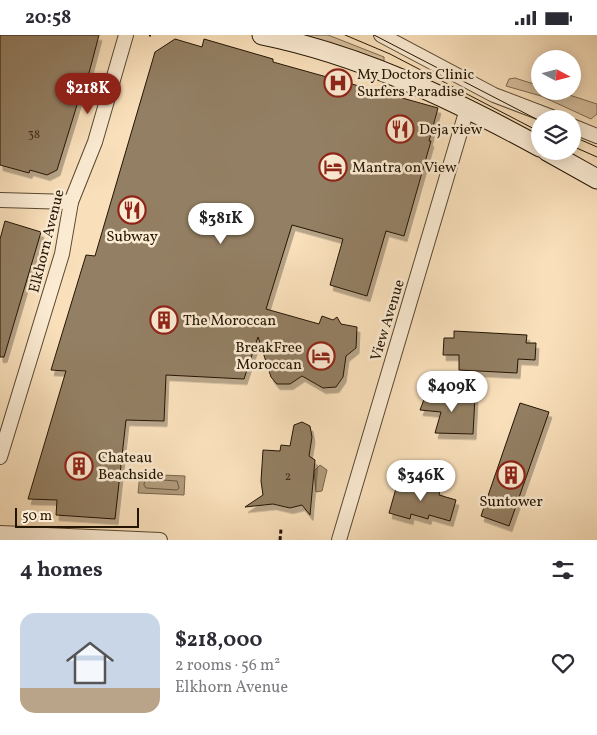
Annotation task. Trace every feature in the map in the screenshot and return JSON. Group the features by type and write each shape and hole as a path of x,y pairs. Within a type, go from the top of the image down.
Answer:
{"street":[{"name":"Elkhorn Avenue","path":"0,457 62,254 71,202 95,142 126,35"},
{"path":"262,35 355,59 467,109 531,142"},
{"path":"381,35 494,95 533,110"},
{"name":"View Avenue","path":"339,540 467,109"},
{"path":"581,130 597,137"},
{"path":"563,160 597,179"},
{"path":"0,200 71,202"},
{"path":"0,533 160,540"}],"path":[{"path":"280,540 281,529"}],"shaded area":[{"path":"300,35 328,35 384,57 384,61"},
{"path":"515,78 531,83 531,93 506,86 509,79"},
{"path":"581,99 597,104 597,114 591,119 581,114 581,110 571,110 550,100"}],"water":[{"path":"320,465 327,470 322,491 316,492 314,471"},
{"path":"140,474 185,476 184,495 138,493"}],"building":[{"path":"0,35 99,35 84,92 81,92 57,170 47,175 30,170 29,173 0,165"},
{"path":"175,39 202,47 204,39 273,59 273,62 438,108 429,141 431,141 404,236 386,231 367,296 330,285 343,239 292,225 266,309 319,324 322,316 333,320 337,317 341,324 357,327 356,348 346,356 343,377 336,387 323,388 302,376 290,384 277,384 271,377 258,337 244,379 166,375 164,421 126,420 115,519 56,515 57,500 28,499 66,371 51,370 86,255 95,256 155,52"},
{"path":"5,221 41,232 4,357 0,357 0,239"},
{"path":"454,331 527,335 526,343 536,343 535,360 518,359 517,373 459,370 459,355 443,355 444,338 454,338"},
{"path":"426,394 475,397 473,434 435,433 441,412 420,410"},
{"name":"Suntower","path":"520,403 549,412 509,526 481,516"},
{"path":"302,422 310,426 312,437 309,456 315,460 310,515 302,505 290,508 273,504 245,507 263,495 261,481 263,450 280,451 281,445 290,446 294,425"},
{"path":"399,478 440,490 439,495 456,500 450,521 429,515 428,519 411,514 410,519 389,513"}],"tram line":[{"path":"345,35 390,54 531,127"},
{"path":"374,35 531,116"},
{"path":"581,140 597,147"},
{"path":"581,150 597,157"}],"place":[{"name":"My Doctors Clinic Surfers Paradise","path":"338,83"},
{"name":"Deja view","path":"400,129"},
{"name":"Mantra on View","path":"333,167"},
{"name":"Subway","path":"132,210"},
{"name":"The Moroccan","path":"164,320"},
{"name":"BreakFree Moroccan","path":"321,356"},
{"name":"Chateau Beachside","path":"79,466"},
{"name":"Suntower","path":"511,475"}]}
